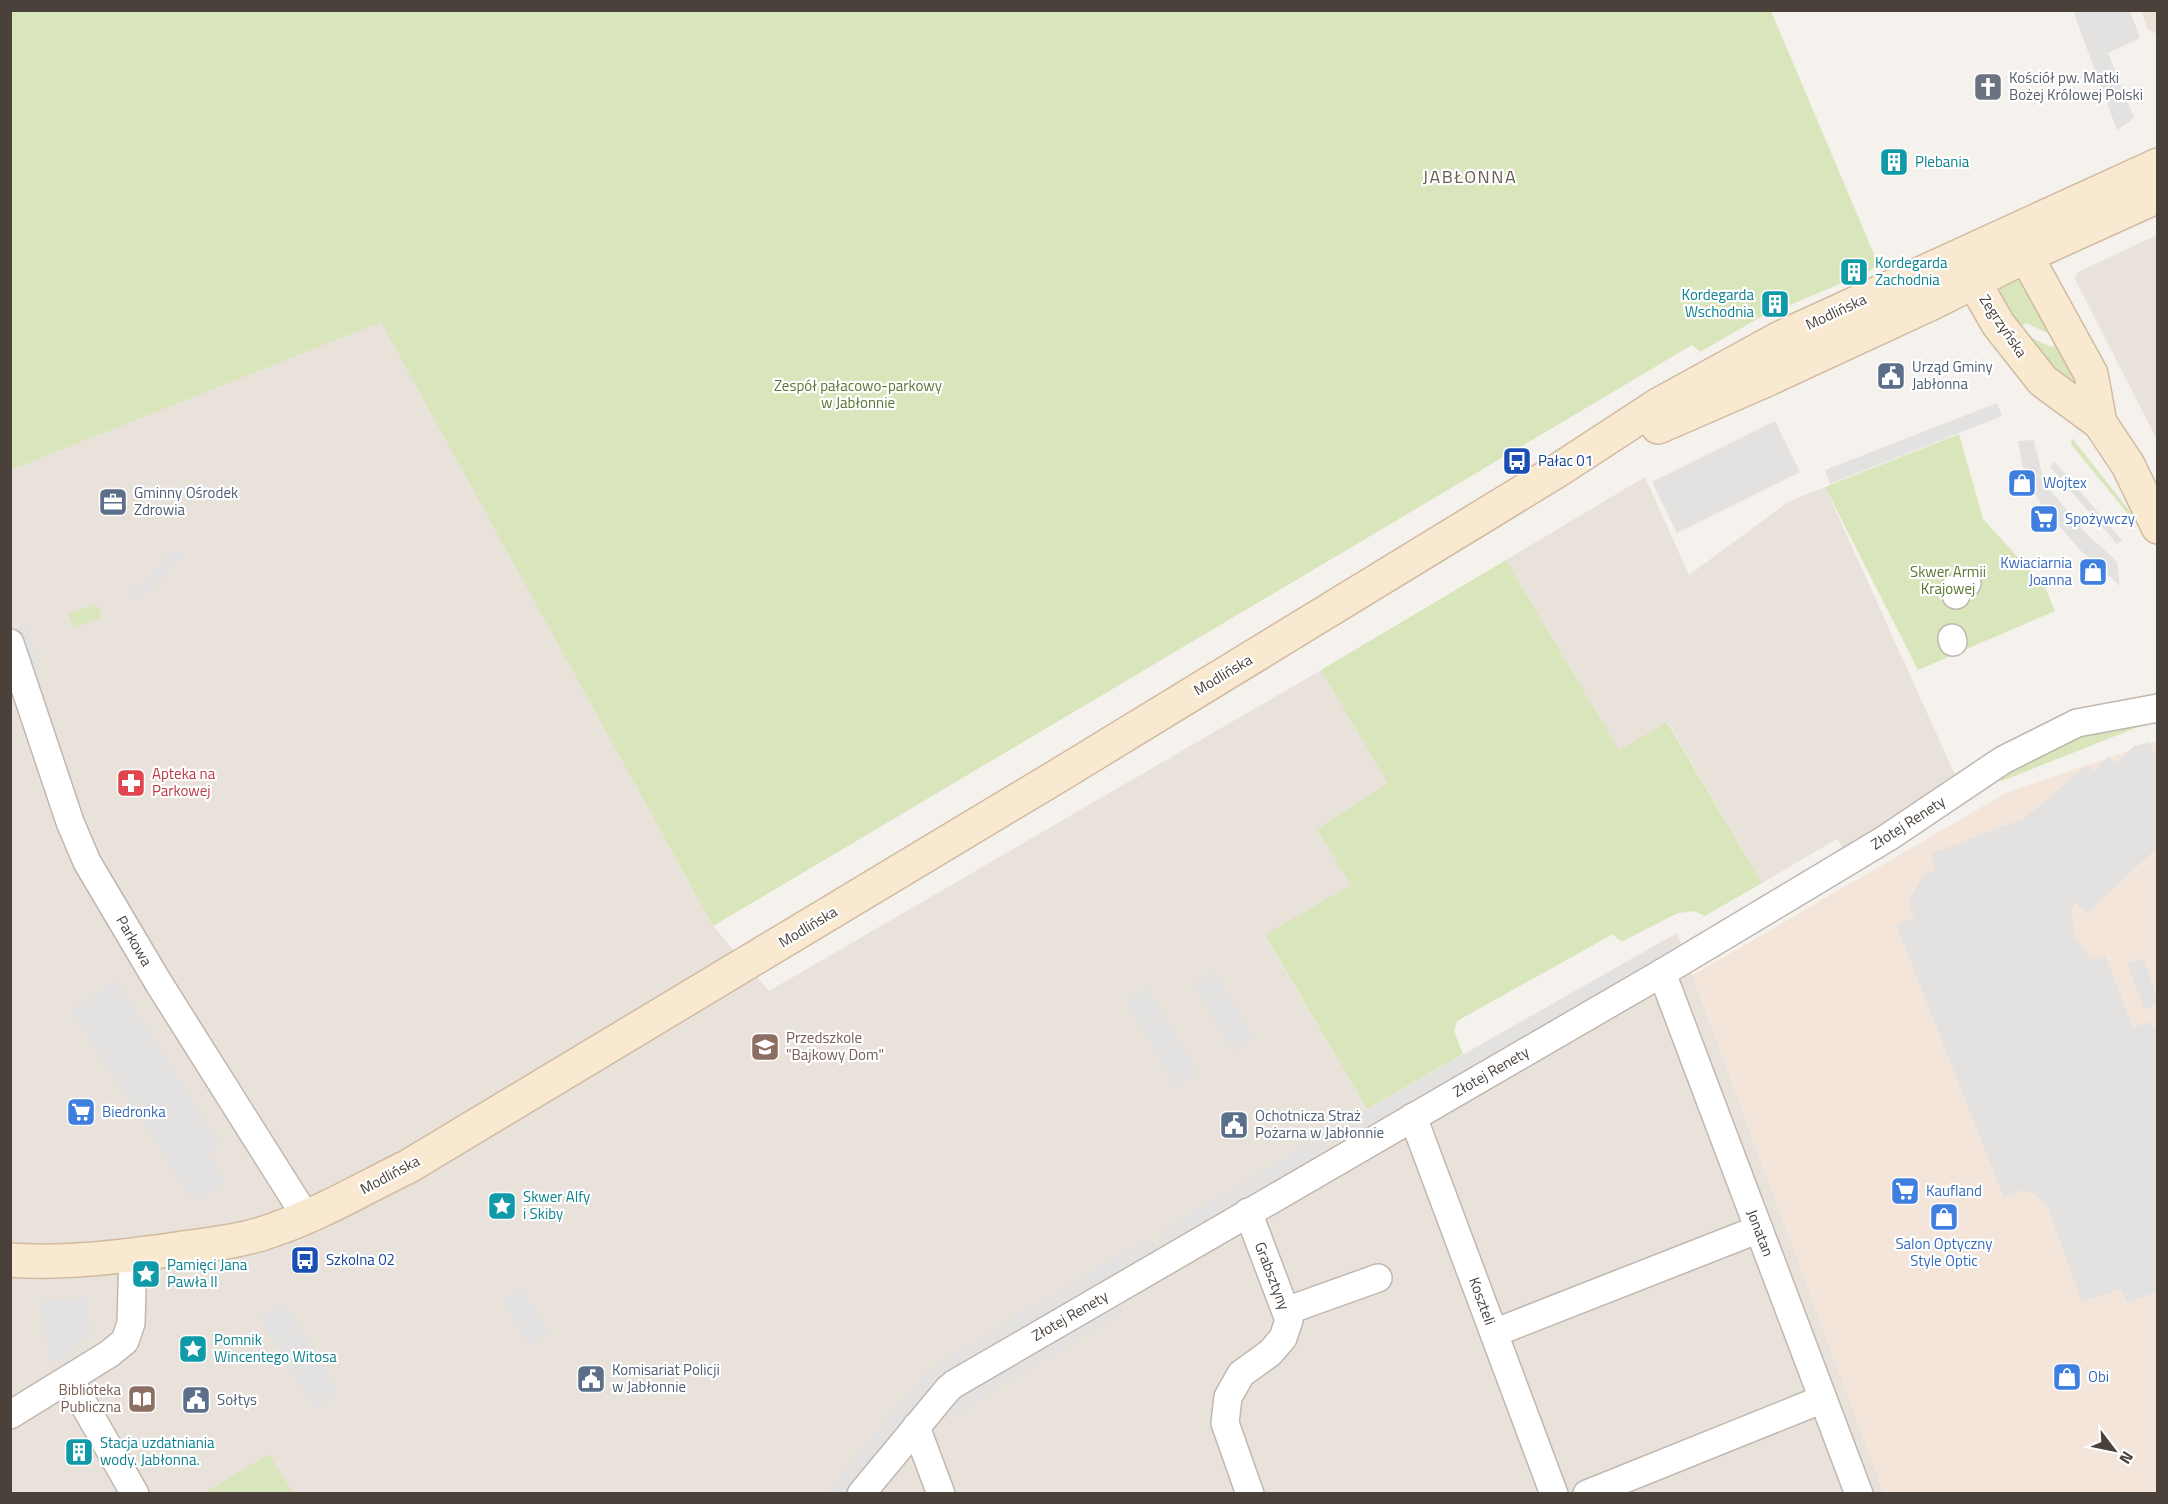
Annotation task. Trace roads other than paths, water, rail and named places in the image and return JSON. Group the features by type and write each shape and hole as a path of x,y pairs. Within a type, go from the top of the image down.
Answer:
{"main road":[{"name":"Modlińska","path":"10,1260 37,1262 133,1255 204,1245 271,1231 306,1217 416,1162 1043,785 1560,469 1658,405 1780,338 2157,165"},
{"name":"Modlińska","path":"1560,469 1766,380 2157,196"},
{"path":"1993,240 2026,256"},
{"name":"Zegrzyńska","path":"1993,240 1974,282 1998,324 2043,381 2100,423 2128,465 2157,526"},
{"name":"Zegrzyńska","path":"2026,256 2091,374 2100,423"}],"street":[{"name":"Parkowa","path":"10,643 70,822 87,862 158,982 306,1217"},
{"path":"10,708 38,730"},
{"name":"Złotej Renety","path":"861,1494 954,1384 1662,973 1887,838 2003,760 2077,723 2157,708"},
{"name":"Jonatan","path":"1662,973 1858,1494"},
{"name":"Koszteli","path":"1413,1117 1494,1332 1545,1491"},
{"name":"Grabsztyny","path":"1248,1212 1289,1320 1283,1338 1270,1353 1241,1374 1228,1396 1226,1423 1250,1494"},
{"path":"1494,1332 1759,1229"},
{"path":"10,1415 70,1380 125,1341 131,1323 133,1255"},
{"path":"1286,1311 1378,1278"},
{"path":"70,1380 135,1494"},
{"path":"1587,1494 1823,1400"},
{"path":"916,1427 941,1494"}],"place":[{"name":"Kościół pw. Matki Bożej Królowej Polski","path":"1988,87"},
{"name":"Plebania","path":"1894,162"},
{"name":"Kordegarda Zachodnia","path":"1854,272"},
{"name":"Kordegarda Wschodnia","path":"1775,304"},
{"name":"Urząd Gminy Jabłonna","path":"1891,376"},
{"name":"Pałac 01","path":"1517,461"},
{"name":"Wojtex","path":"2022,483"},
{"name":"Gminny Ośrodek Zdrowia","path":"113,502"},
{"name":"Spożywczy","path":"2044,519"},
{"name":"Kwiaciarnia Joanna","path":"2093,572"},
{"name":"Apteka na Parkowej","path":"131,783"},
{"name":"Przedszkole \"Bajkowy Dom\"","path":"765,1047"},
{"name":"Biedronka","path":"81,1112"},
{"name":"Ochotnicza Straż Pożarna w Jabłonnie","path":"1234,1125"},
{"name":"Kaufland","path":"1905,1191"},
{"name":"Skwer Alfy i Skiby","path":"502,1206"},
{"name":"Salon Optyczny Style Optic","path":"1944,1217"},
{"name":"Szkolna 02","path":"305,1260"},
{"name":"Pamięci Jana Pawła II","path":"146,1274"},
{"name":"Pomnik Wincentego Witosa","path":"193,1349"},
{"name":"Obi","path":"2067,1377"},
{"name":"Komisariat Policji w Jabłonnie","path":"591,1379"},
{"name":"Biblioteka Publiczna","path":"142,1399"},
{"name":"Sołtys","path":"196,1400"},
{"name":"Stacja uzdatniania wody. Jabłonna.","path":"79,1452"}],"district":[{"name":"JABŁONNA","path":"1470,177"}],"park label":[{"name":"Zespół pałacowo-parkowy w Jabłonnie","path":"858,394"},
{"name":"Skwer Armii Krajowej","path":"1948,580"}]}
